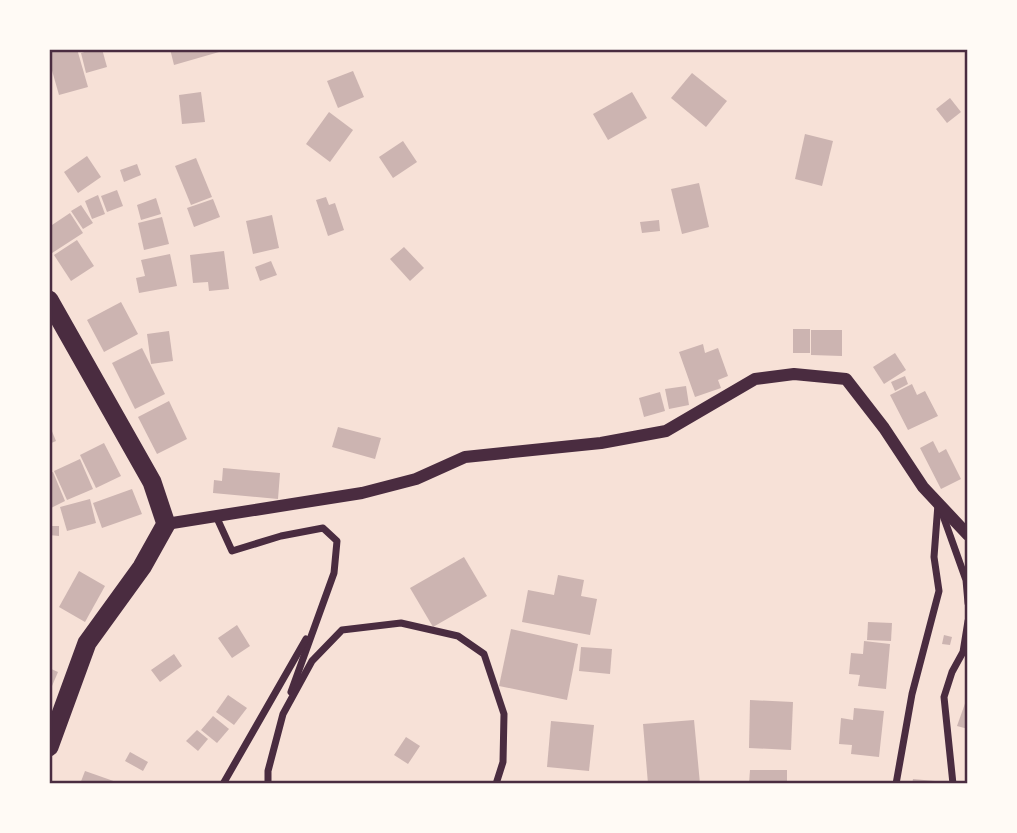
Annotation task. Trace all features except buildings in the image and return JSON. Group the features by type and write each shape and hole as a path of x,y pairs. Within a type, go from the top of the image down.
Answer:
{"highway":[{"path":"49,300 152,482 166,524 142,567 87,643 49,747"}],"street":[{"path":"166,524 362,493 416,479 466,457 601,443 666,431 755,379 794,374 846,379 884,428 923,487 968,535"},
{"path":"938,503 966,580 968,603"},
{"path":"896,784 912,694 939,591 934,557 938,503"},
{"path":"216,515 232,551 281,536 323,528 337,541 334,573 283,713 268,771 268,784"},
{"path":"223,784 317,621"},
{"path":"953,784 944,697 952,672 963,652 968,621"},
{"path":"283,713 312,661 342,630 401,623 458,636 484,654 504,714 503,762 496,784"}]}
